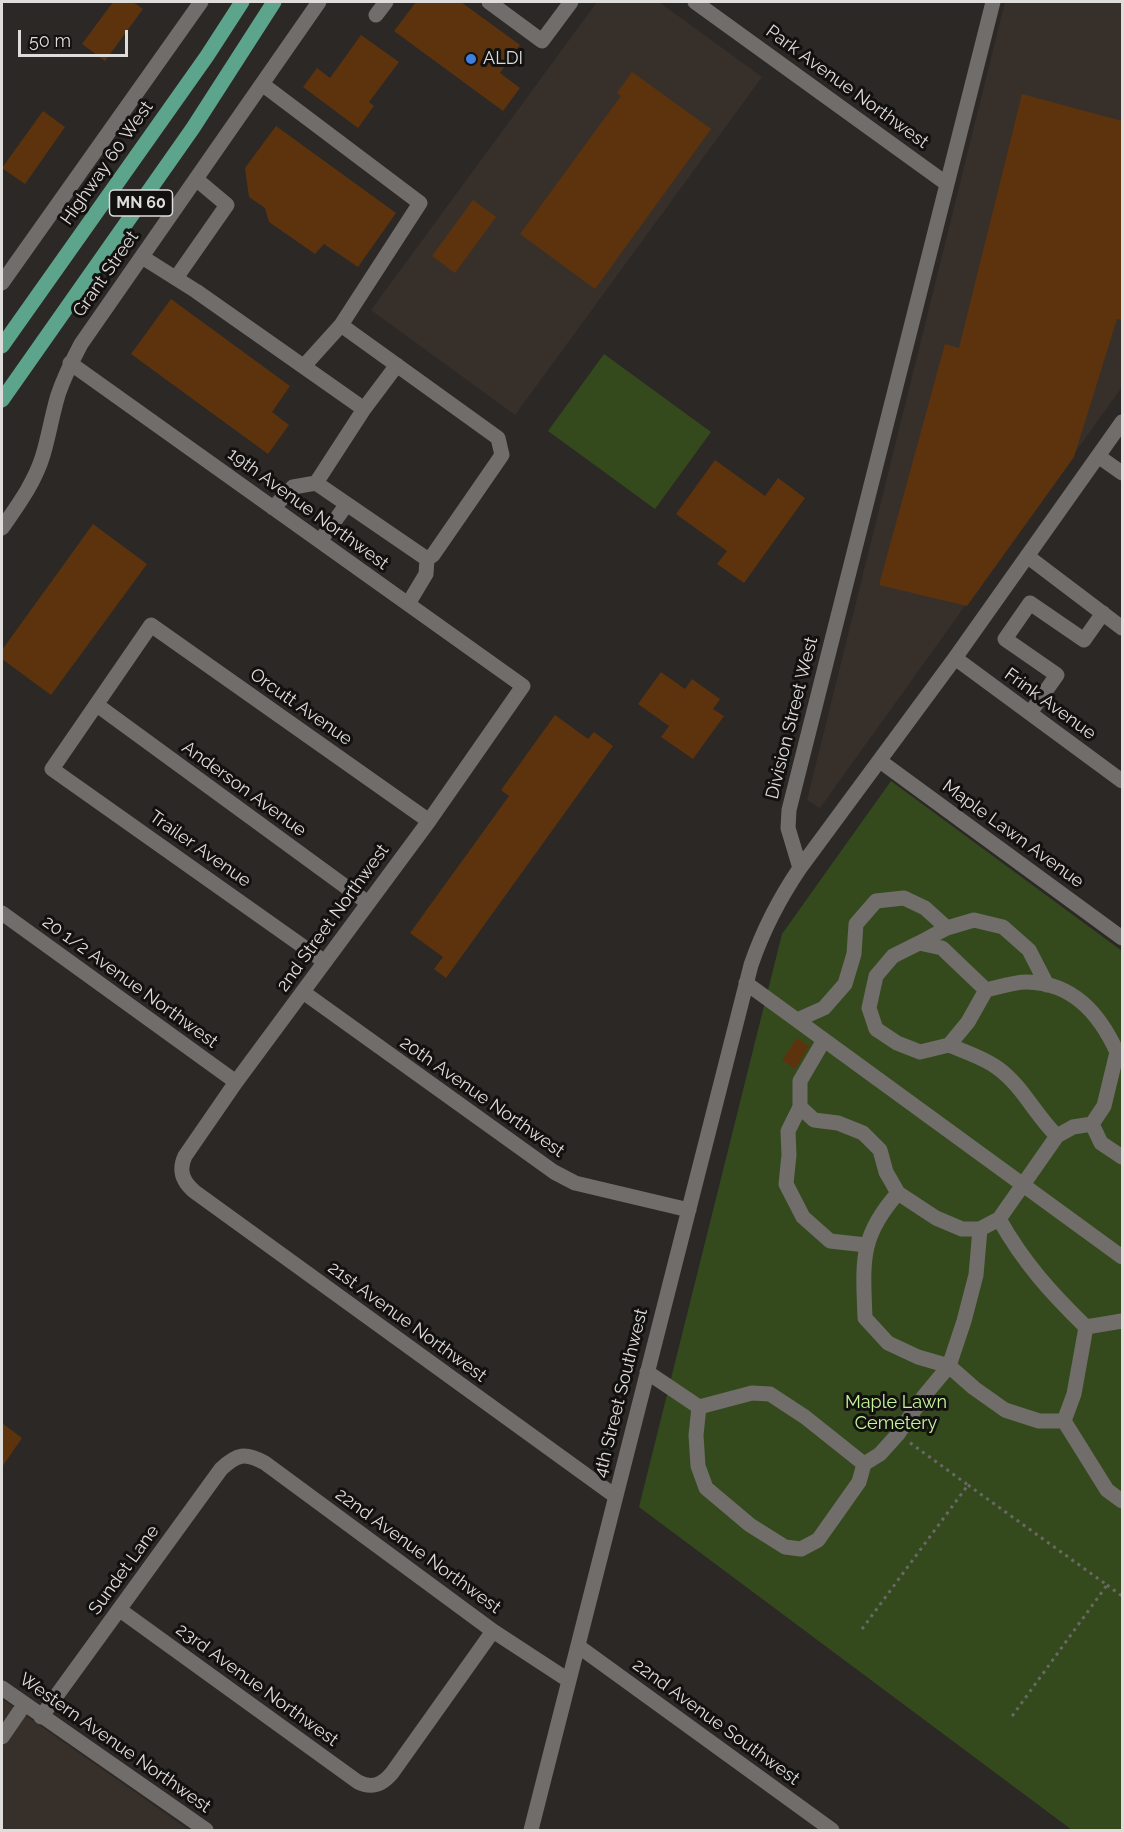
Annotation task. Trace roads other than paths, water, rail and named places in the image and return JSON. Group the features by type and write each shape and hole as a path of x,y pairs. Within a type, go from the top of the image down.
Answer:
{"main road":[{"name":"Highway 60 West","path":"2,346 207,56 242,2"},
{"name":"MN 60","path":"2,400 193,128 274,2"}],"street":[{"path":"2,282 201,2"},
{"name":"Grant Street","path":"2,528 20,503 33,479 43,455 58,396 70,363 81,344 319,2"},
{"path":"376,15 386,2"},
{"path":"489,2 542,41 571,2"},
{"name":"Park Avenue Northwest","path":"694,2 947,184"},
{"name":"Division Street West","path":"800,868 788,828 789,810 993,2"},
{"path":"262,84 420,203 341,325 304,366"},
{"path":"176,278 227,205 196,179"},
{"path":"142,257 176,278 364,409"},
{"path":"341,325 498,438 502,455 433,555 427,560 426,574 408,604"},
{"name":"19th Avenue Northwest","path":"70,363 523,687"},
{"path":"315,483 364,409 397,365"},
{"path":"800,868 955,658 1122,422"},
{"path":"1098,456 1122,473"},
{"path":"273,508 293,487 315,483 427,560"},
{"path":"320,541 347,504"},
{"path":"1027,556 1122,628"},
{"path":"1030,713 1057,675 1005,639 1030,603 1084,640 1103,613"},
{"name":"Orcutt Avenue","path":"98,705 151,626 429,821"},
{"name":"Frink Avenue","path":"955,658 1122,781"},
{"name":"2nd Street Northwest","path":"182,1175 181,1164 185,1156 236,1082 429,821 523,687"},
{"name":"Trailer Avenue","path":"98,705 52,769 325,962"},
{"name":"Anderson Avenue","path":"98,705 368,903"},
{"name":"Maple Lawn Avenue","path":"880,761 1122,938"},
{"name":"4th Street Southwest","path":"531,1830 746,982 760,936 800,868"},
{"path":"797,1020 824,1008 845,984 854,954 856,924 876,901 904,898 925,908 947,928"},
{"name":"20 1/2 Avenue Northwest","path":"2,913 236,1082"},
{"path":"800,1107 814,1120 838,1123 863,1134 880,1150 886,1172 898,1193 936,1218 962,1229 980,1229 999,1219 1057,1136 1073,1127 1092,1124 1104,1106 1120,1052 1107,1029 1086,1005 1063,988 1047,986 1026,982 986,990 968,1022 949,1045 920,1052 897,1043 876,1029 869,1008 876,976 892,956 947,928 974,920 1003,927 1029,950 1047,986"},
{"path":"919,943 942,948 986,990"},
{"path":"746,982 1024,1183 1122,1257"},
{"name":"20th Avenue Northwest","path":"303,992 554,1172 575,1183 689,1210"},
{"path":"824,1040 800,1081 800,1107 788,1131 789,1155 786,1184 803,1217 830,1241 866,1245"},
{"path":"949,1045 999,1069 1022,1092 1046,1126 1057,1136"},
{"path":"1092,1124 1101,1143 1122,1157"},
{"name":"21st Avenue Northwest","path":"182,1175 186,1185 195,1192 615,1496"},
{"path":"898,1193 880,1212 866,1245 865,1318 888,1343 918,1357 949,1366 1005,1410 1039,1421 1064,1422"},
{"path":"999,1219 1015,1248 1035,1275 1086,1327"},
{"path":"699,1407 696,1435 698,1466 706,1488 750,1525 785,1548 801,1549 818,1540 859,1482 864,1464 880,1454 898,1434 924,1396 949,1366 976,1275 980,1229"},
{"path":"1086,1327 1122,1321"},
{"path":"1064,1422 1074,1394 1086,1327"},
{"path":"647,1372 699,1407 752,1393 770,1394 805,1417 864,1464"},
{"path":"1064,1422 1107,1490 1122,1501"},
{"name":"Sundet Lane","path":"41,1717 221,1469 232,1459 245,1455"},
{"name":"22nd Avenue Northwest","path":"245,1455 255,1457 265,1463 493,1630 568,1680"},
{"name":"23rd Avenue Northwest","path":"120,1610 358,1782 373,1786 385,1781 392,1773 493,1630"},
{"name":"22nd Avenue Southwest","path":"578,1646 832,1830"},
{"name":"Western Avenue Northwest","path":"2,1688 206,1830"},
{"path":"2,1737 24,1705"}],"place":[{"name":"ALDI","path":"471,59"}],"park label":[{"name":"Maple Lawn Cemetery","path":"896,1413"}]}
